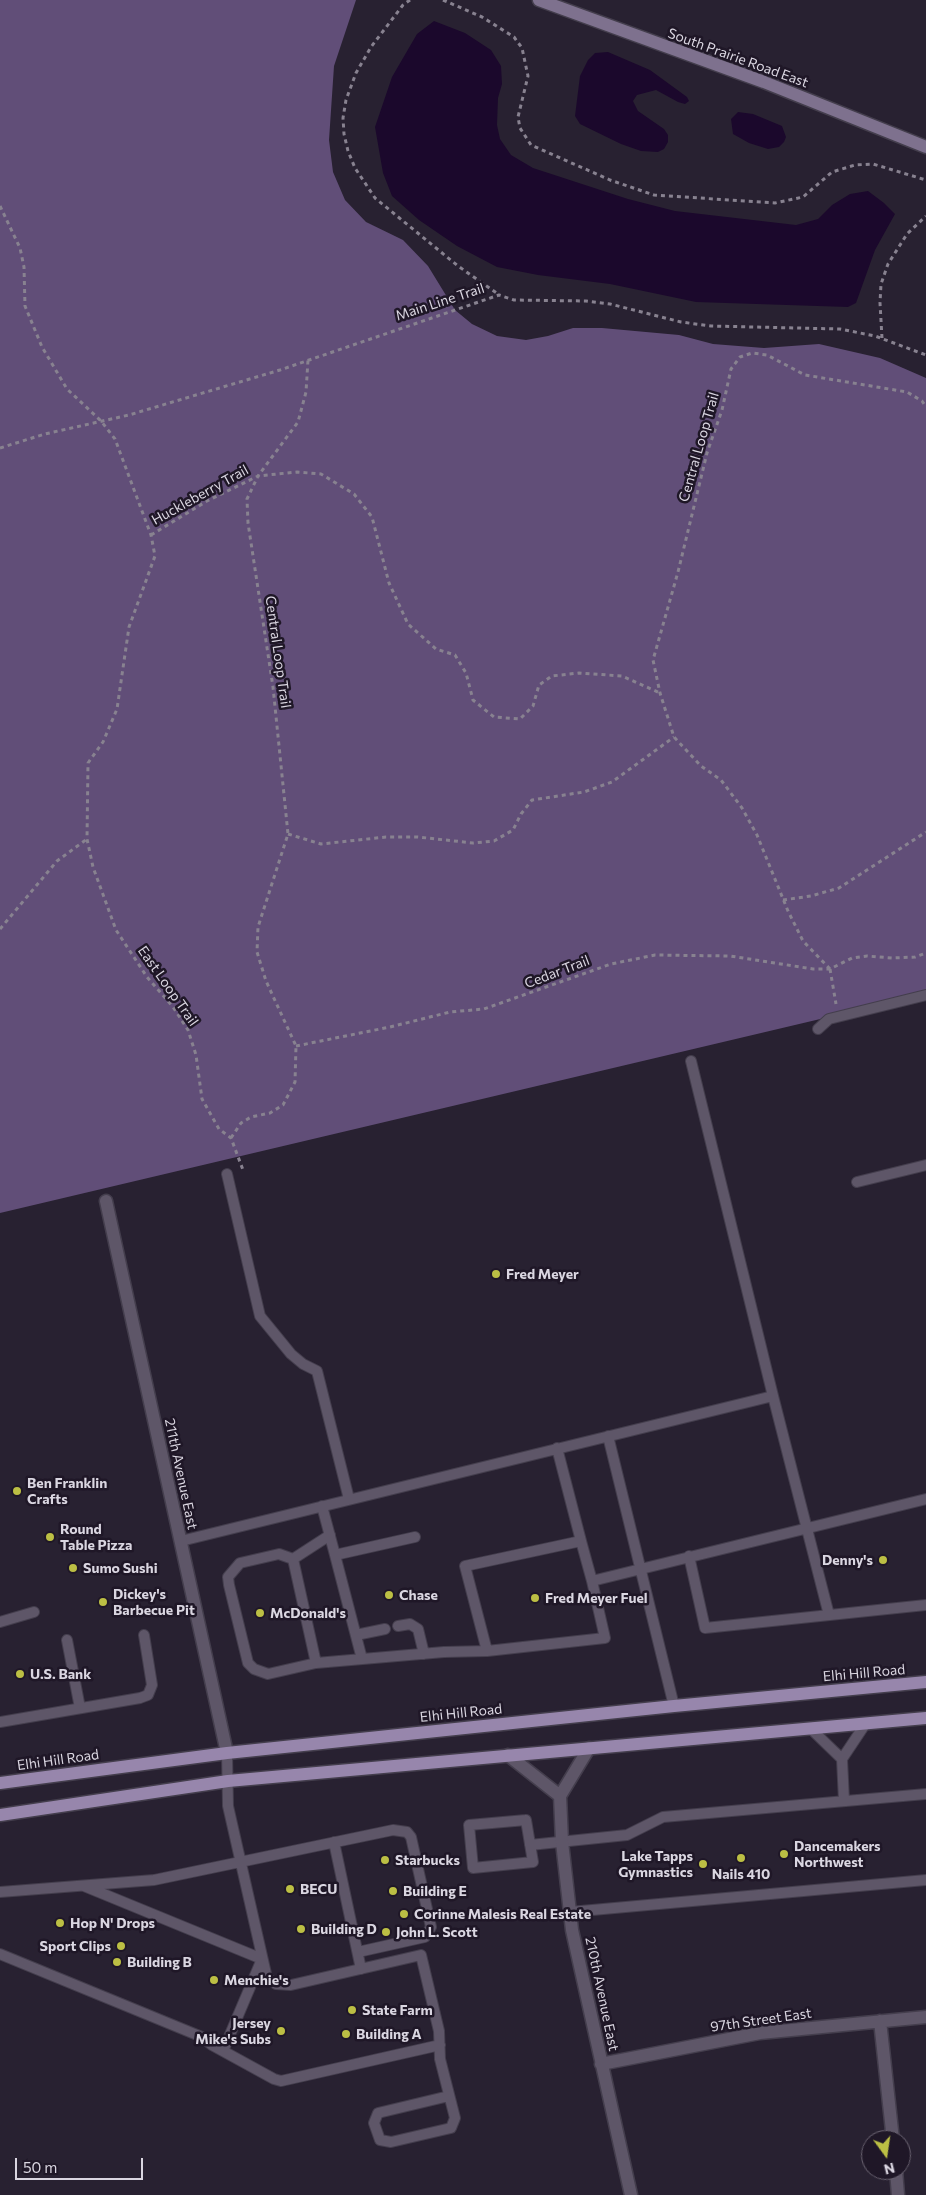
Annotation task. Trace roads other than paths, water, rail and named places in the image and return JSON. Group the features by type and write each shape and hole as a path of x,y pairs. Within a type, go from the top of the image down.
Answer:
{"main road":[{"name":"South Prairie Road East","path":"539,0 764,82 926,146"},
{"name":"Elhi Hill Road","path":"0,1783 227,1753 674,1706 926,1682"},
{"path":"0,1815 228,1781 926,1718"}],"street":[{"name":"211th Avenue East","path":"106,1200 227,1753"},
{"path":"508,1755 560,1796 589,1748"},
{"name":"210th Avenue East","path":"560,1796 562,1842 570,1912 601,2064 631,2195"},
{"name":"97th Street East","path":"601,2064 760,2033 926,2017"},
{"path":"880,2021 892,2130"},
{"path":"897,2180 898,2195"}],"lane":[{"path":"818,1029 829,1019 926,995"},
{"path":"690,1061 772,1396 829,1615"},
{"path":"857,1182 926,1165"},
{"path":"227,1174 260,1316 291,1354 302,1364 317,1371 349,1499"},
{"path":"181,1540 772,1396"},
{"path":"608,1436 674,1706"},
{"path":"293,1559 279,1554 240,1563 228,1577 248,1663 254,1669 268,1674 316,1663 487,1651 606,1638 557,1448"},
{"path":"592,1581 925,1499 926,1510"},
{"path":"322,1506 362,1659"},
{"path":"293,1559 330,1535"},
{"path":"335,1556 416,1537"},
{"path":"487,1651 464,1566 581,1541"},
{"path":"688,1556 705,1628 926,1605"},
{"path":"293,1559 316,1663"},
{"path":"0,1622 34,1612"},
{"path":"398,1626 410,1624 418,1629 424,1654"},
{"path":"356,1635 385,1629"},
{"path":"0,1722 140,1698 148,1695 152,1685 144,1635"},
{"path":"67,1640 80,1708"},
{"path":"844,1801 842,1759 866,1723"},
{"path":"810,1728 842,1759"},
{"path":"227,1753 228,1806 267,1978 276,1984 292,1985 421,1955 439,2031 440,2059 450,2096 455,2118 451,2128 391,2142 380,2140 374,2123 378,2113 450,2096"},
{"path":"530,1845 627,1835 663,1817 926,1794"},
{"path":"526,1820 530,1845 533,1862 473,1868 469,1825 526,1820"},
{"path":"0,1892 154,1880 393,1830 406,1832 411,1837 431,1927 425,1937 358,1952"},
{"path":"334,1842 361,1969"},
{"path":"570,1912 926,1880"},
{"path":"80,1885 262,1959"},
{"path":"0,1954 202,2037 274,2079 281,2081 427,2050 440,2045"},
{"path":"223,2050 262,1959"}],"place":[{"name":"Fred Meyer","path":"496,1274"},
{"name":"Ben Franklin Crafts","path":"17,1491"},
{"name":"Round Table Pizza","path":"50,1537"},
{"name":"Denny's","path":"883,1560"},
{"name":"Sumo Sushi","path":"73,1568"},
{"name":"Chase","path":"389,1595"},
{"name":"Fred Meyer Fuel","path":"535,1598"},
{"name":"Dickey's Barbecue Pit","path":"103,1602"},
{"name":"McDonald's","path":"260,1613"},
{"name":"U.S. Bank","path":"20,1674"},
{"name":"Dancemakers Northwest","path":"784,1854"},
{"name":"Nails 410","path":"741,1858"},
{"name":"Starbucks","path":"385,1860"},
{"name":"Lake Tapps Gymnastics","path":"703,1864"},
{"name":"BECU","path":"290,1889"},
{"name":"Building E","path":"393,1891"},
{"name":"Corinne Malesis Real Estate","path":"404,1914"},
{"name":"Hop N' Drops","path":"60,1923"},
{"name":"Building D","path":"301,1929"},
{"name":"John L. Scott","path":"386,1932"},
{"name":"Sport Clips","path":"121,1946"},
{"name":"Building B","path":"117,1962"},
{"name":"Menchie's","path":"214,1980"},
{"name":"State Farm","path":"352,2010"},
{"name":"Jersey Mike's Subs","path":"281,2031"},
{"name":"Building A","path":"346,2034"}]}
